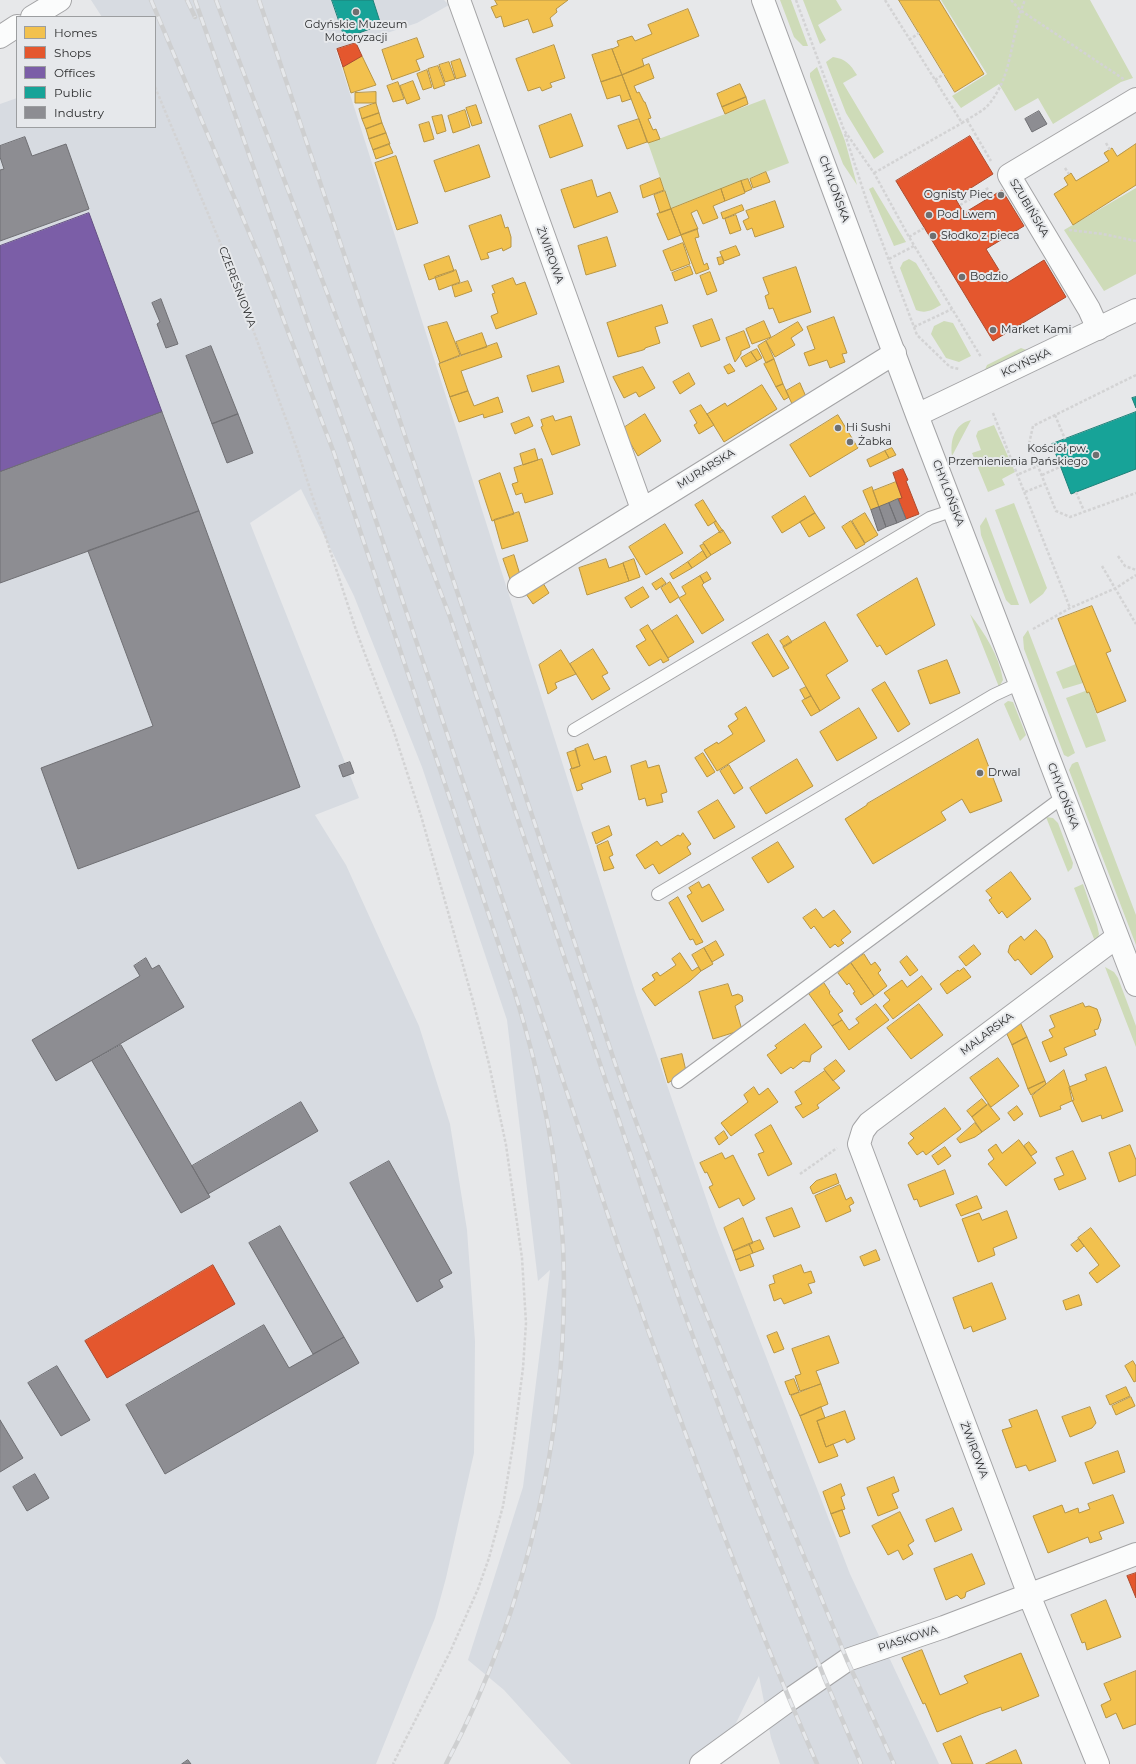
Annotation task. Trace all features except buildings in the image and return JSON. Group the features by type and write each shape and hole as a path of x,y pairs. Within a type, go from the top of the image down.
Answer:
{"street":[{"path":"34,16 60,0"},
{"name":"ŻWIROWA","path":"459,0 642,509"},
{"name":"CHYLOŃSKA","path":"763,0 917,415 1117,938 1136,984"},
{"path":"0,37 16,27"},
{"name":"SZUBIŃSKA","path":"1098,329 1089,309 1009,176 1133,91"},
{"name":"KCYŃSKA","path":"917,415 1136,310"},
{"name":"MURARSKA","path":"519,586 895,353"},
{"name":"MALARSKA","path":"864,1131 869,1123 1117,938"},
{"name":"ŻWIROWA","path":"864,1131 859,1144 861,1152 1029,1594 1098,1764"},
{"name":"PIASKOWA","path":"711,1761 847,1660 944,1627 1136,1554"}],"lane":[{"path":"574,730 930,518 954,510"},
{"path":"658,894 994,695 1020,683"},
{"path":"678,1082 1063,797"}],"path":[{"path":"796,0 917,335 950,367 964,370"},
{"path":"885,0 962,123"},
{"path":"1011,0 1020,10 1133,91"},
{"path":"874,173 962,123 989,105 1004,80 1011,59 1020,10 1025,0"},
{"path":"909,40 920,33"},
{"path":"935,80 944,74"},
{"name":"CZEREŚNIOWA","path":"156,90 227,259 311,490 356,630 394,732 422,819 473,1001 489,1064 506,1145 522,1258 526,1316 523,1368 514,1439 502,1506 489,1558 478,1589 450,1652 394,1764"},
{"path":"844,130 874,173 914,246 981,356"},
{"path":"960,205 1009,176"},
{"path":"909,237 924,228"},
{"path":"1064,231 1103,234 1136,241"},
{"path":"889,259 914,246"},
{"path":"914,327 952,309"},
{"path":"1136,375 1033,426 1029,444 1056,511 1070,517 1136,493"},
{"path":"993,413 1019,474 1070,608"},
{"path":"1055,415 1065,439"},
{"path":"1019,474 1038,466"},
{"path":"1042,475 1060,467"},
{"path":"1026,492 1045,484"},
{"path":"1076,492 1084,512"},
{"path":"1118,556 1125,566 1136,570"},
{"path":"1102,566 1136,624"},
{"path":"1033,629 1070,608 1116,588 1136,575"},
{"path":"800,1174 864,1131"}],"shaded area":[{"path":"91,0 444,0 449,5 417,23 336,50 636,995 716,1227 850,1574 939,1764 780,1764 771,1738 759,1676 716,1764 571,1764 504,1690 468,1660 523,1487 550,1270 538,1281 507,1020 422,767 354,596 301,489 250,523 359,798 315,815 346,865 419,1026 450,1124 467,1230 475,1341 474,1453 446,1578 435,1618 376,1764 6,1764 0,1756 0,104 16,98 16,128 156,128 156,16 101,16"}],"green space":[{"path":"780,0 791,0 808,46 803,46 794,37"},
{"path":"803,0 836,0 842,10 818,25 826,40 820,44"},
{"path":"941,0 1090,0 1133,78 1121,82 1053,124 1038,98 1015,111 999,84 961,108 952,96 987,74"},
{"path":"833,57 841,59 847,63 857,75 843,83 884,152 874,159 846,113 826,62"},
{"path":"817,67 845,141 857,185 843,164 810,77 810,73"},
{"path":"765,99 789,163 671,209 648,143"},
{"path":"873,187 906,242 894,246 869,189"},
{"path":"1136,188 1136,274 1104,291 1064,230"},
{"path":"909,259 916,263 941,305 932,310 916,310 900,268 903,262"},
{"path":"944,321 953,323 971,356 959,362 946,358 931,334 934,326"},
{"path":"1021,348 1032,352 984,372 987,365"},
{"path":"971,420 952,456 954,434 961,425"},
{"path":"994,425 1015,472 1002,479 1005,485 988,492 972,453 981,450 976,436 978,431"},
{"path":"1014,503 1047,588 1043,594 1030,604 995,510"},
{"path":"986,517 1019,605 1011,605 1006,600 981,535 980,526"},
{"path":"970,614 995,653 1003,680 999,687"},
{"path":"1028,630 1075,753 1068,757 1064,755 1024,649 1023,637"},
{"path":"1076,664 1083,683 1063,689 1056,672"},
{"path":"1088,690 1106,741 1086,748 1066,698"},
{"path":"1008,701 1013,702 1026,735 1020,741 1004,704"},
{"path":"1078,762 1136,915 1136,945 1069,770 1072,764"},
{"path":"1046,817 1053,818 1058,823 1073,863 1072,868 1068,872"},
{"path":"1083,884 1099,934 1096,944 1074,888"},
{"path":"1105,967 1114,972 1118,978 1136,1026 1136,1047"}],"railway":[{"path":"151,0 264,268 334,453 514,990 540,1084 552,1148 561,1212 564,1311 560,1378 551,1445 538,1512 521,1578 500,1642 475,1705 446,1764"},
{"path":"187,0 195,17"},
{"path":"195,0 351,446 641,1311 688,1441 763,1636 817,1764"},
{"path":"216,0 450,617 678,1296 753,1498 824,1677 861,1764"},
{"path":"259,0 617,1069 696,1288 774,1484 847,1660 894,1764"}],"place":[{"name":"Gdyńskie Muzeum Motoryzacji","path":"356,12"},
{"name":"Ognisty Piec","path":"1001,195"},
{"name":"Pod Lwem","path":"929,215"},
{"name":"Słodko z pieca","path":"933,236"},
{"name":"Bodzio","path":"962,277"},
{"name":"Market Kami","path":"993,330"},
{"name":"Hi Sushi","path":"838,428"},
{"name":"Żabka","path":"850,442"},
{"name":"Kościół pw. Przemienienia Pańskiego","path":"1096,455"},
{"name":"Drwal","path":"980,773"}]}
